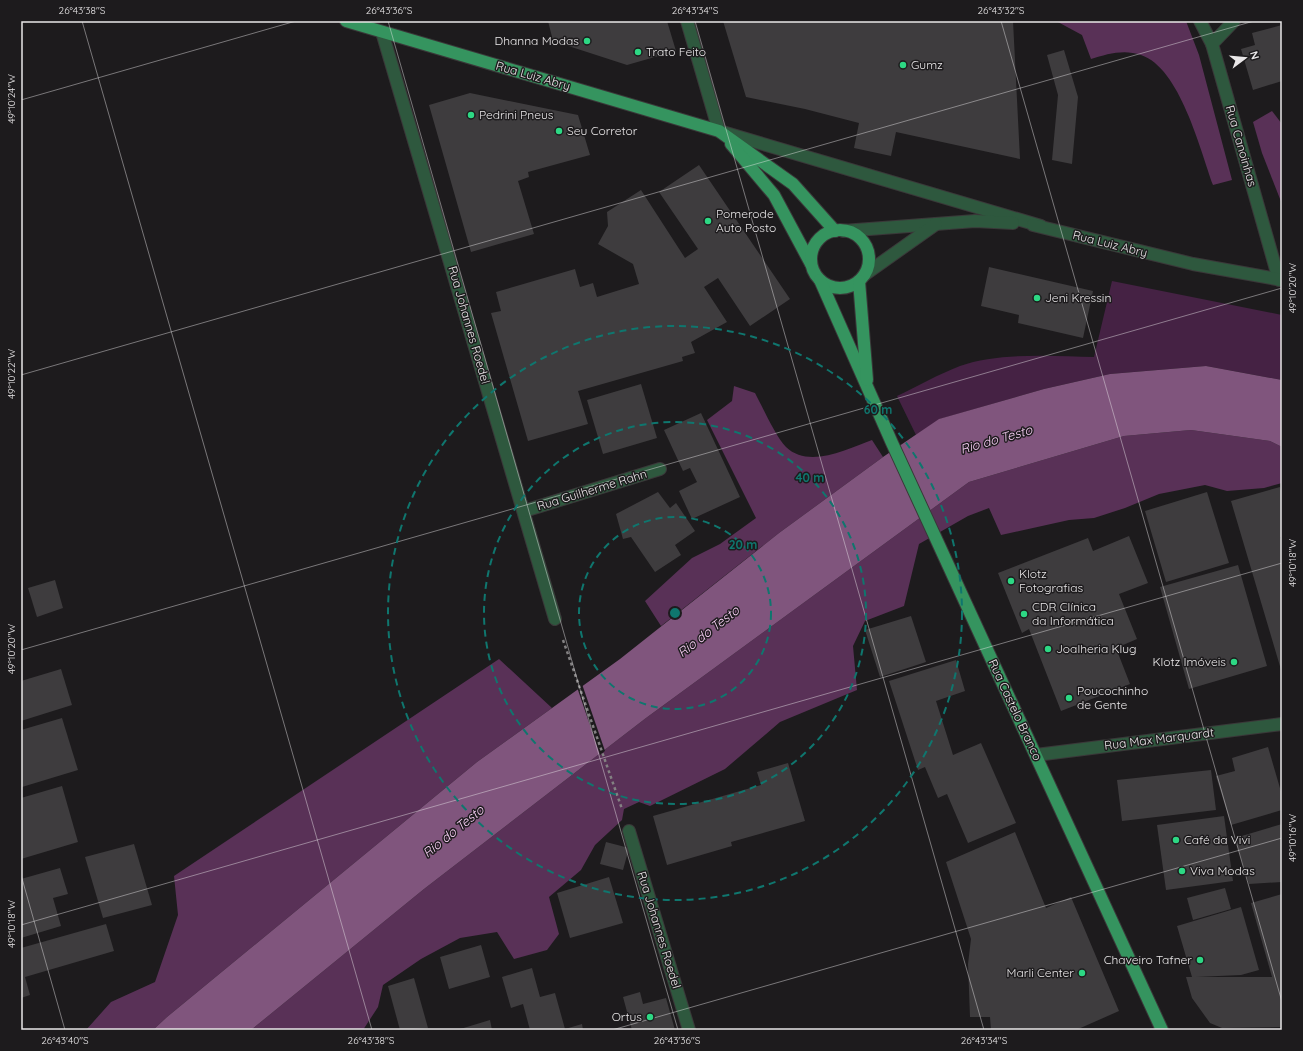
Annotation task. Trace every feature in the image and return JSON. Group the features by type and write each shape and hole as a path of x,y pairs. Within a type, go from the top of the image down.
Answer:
{"main road":[{"name":"Rua Luiz Abry","path":"346,21 720,131 793,184 839,231"},
{"path":"720,131 774,195 812,266 820,280 825,284 839,288 854,285 861,278 868,261 865,247 856,236 839,231 821,237 816,243 811,258 812,266"},
{"name":"Rua Castelo Branco","path":"861,278 868,391"},
{"name":"Rua Castelo Branco","path":"820,280 868,391 1162,1030"}],"street":[{"path":"687,21 720,131 1041,226"},
{"name":"Rua Canoinhas","path":"1200,21 1212,44 1281,280"},
{"path":"1212,44 1234,21"},
{"name":"Rua Johannes Roedel","path":"382,32 555,619"},
{"name":"Rua Luiz Abry","path":"839,231 975,221 1041,226 1193,264 1281,280"},
{"path":"861,278 936,224"},
{"name":"Rua Guilherme Rahn","path":"524,510 660,468"},
{"name":"Rua Max Marquardt","path":"1036,755 1282,724"},
{"name":"Rua Johannes Roedel","path":"629,831 689,1030"}],"path":[{"path":"555,619 629,831"}],"shaded area":[{"path":"1056,21 1186,21 1199,55 1232,180 1213,185 1187,111 1167,76 1155,63 1141,55 1128,52 1109,54 1091,59 1082,35"},
{"path":"1272,111 1282,124 1282,204 1262,153 1253,122"},
{"path":"1112,281 1282,315 1282,380 1206,366 1110,374 1044,389 940,419 916,435 897,396 936,376 960,366 991,359 1026,356 1094,357"},
{"path":"734,386 755,393 769,421 782,442 786,447 795,453 817,457 840,452 872,440 883,457 779,533 661,626 645,601 692,558 720,544 756,518 707,420 732,401"},
{"path":"1191,430 1270,441 1282,447 1282,483 1264,488 1227,491 1205,485 1159,494 1125,508 1094,518 1069,520 1001,535 989,508 968,516 919,544 904,606 865,621 853,646 857,690 780,722 725,769 650,806 639,802 624,809 622,820 595,845 581,870 549,897 559,934 547,950 514,959 497,932 460,938 421,959 383,985 378,1007 363,1030 251,1030 424,889 646,718 969,482 1124,436"},
{"path":"499,659 552,708 477,762 153,1030 86,1030 111,1002 155,982 178,915 174,876"}],"water":[{"name":"Rio do Testo","path":"1206,366 1282,380 1282,447 1270,441 1191,430 1124,436 969,482 646,718 424,889 251,1030 153,1030 477,762 620,659 779,533 883,457 939,419 1044,389 1110,374"}],"pier":[{"path":"582,684 605,751 600,755 577,687"}],"building":[{"path":"548,21 667,21 676,51 627,65 553,41"},
{"name":"Gumz","path":"723,21 1013,21 1020,159 896,132 891,156 854,148 859,123 805,109 746,97"},
{"path":"1282,25 1282,81 1253,90 1241,49 1255,45 1252,33"},
{"path":"1064,50 1078,97 1072,164 1052,160 1058,95 1047,55"},
{"path":"470,93 578,115 590,155 528,172 529,177 518,181 534,234 471,252 429,105"},
{"path":"699,165 790,299 750,326 718,278 704,287 727,322 691,342 695,353 682,357 683,361 578,391 588,424 528,441 491,313 501,311 496,292 575,269 580,287 593,283 597,297 639,284 633,264 598,244 608,226 607,212 641,190 685,258 698,249 659,192"},
{"name":"Jeni Kressin","path":"989,267 1093,291 1083,338 1018,323 1019,315 981,306"},
{"path":"641,384 657,438 603,454 587,400"},
{"path":"701,413 740,497 692,519 679,491 697,482 690,468 683,471 664,430"},
{"path":"1280,487 1282,495 1282,537 1280,537 1282,543 1282,673 1231,501"},
{"path":"658,492 670,508 676,503 695,531 675,545 681,555 655,572 631,537 623,539 616,514"},
{"path":"1207,492 1229,563 1166,582 1145,511"},
{"path":"1129,536 1148,583 1119,594 1137,639 1116,648 1130,684 1061,711 1029,629 1022,633 998,573 1088,538 1093,551"},
{"path":"1238,565 1267,666 1189,689 1160,587"},
{"path":"55,580 63,608 37,617 28,588"},
{"path":"911,616 926,662 880,677 865,630"},
{"path":"956,660 965,691 936,701 953,755 981,743 1016,823 968,843 947,794 938,798 925,767 918,770 889,681"},
{"path":"61,669 72,705 21,721 21,681"},
{"path":"62,718 78,770 22,787 21,730"},
{"path":"1268,747 1282,795 1282,810 1231,825 1216,776 1235,771 1232,758"},
{"path":"788,763 805,821 731,842 732,846 667,865 653,816 761,785 757,772"},
{"path":"1211,770 1216,810 1122,821 1117,780"},
{"path":"62,786 78,842 21,859 21,798"},
{"path":"1224,816 1233,881 1166,890 1157,825"},
{"path":"1282,824 1282,882 1249,884 1235,838"},
{"path":"1015,832 1046,908 1071,897 1119,1011 1076,1030 991,1030 990,1017 970,1017 968,964 971,939 946,862"},
{"path":"606,842 629,848 623,870 600,864"},
{"path":"134,844 152,905 103,918 85,857"},
{"path":"60,868 68,894 53,898 61,926 21,938 21,879"},
{"path":"609,877 623,923 570,938 557,893"},
{"path":"1225,888 1231,909 1193,920 1187,898"},
{"path":"1282,894 1282,1027 1222,1028 1210,1023 1192,998 1186,977 1192,977 1177,926 1241,907 1259,970 1241,975 1196,977 1272,977 1251,903"},
{"path":"106,924 114,951 25,977 30,995 21,998 21,948"},
{"path":"481,945 490,977 449,989 440,957"},
{"path":"532,968 540,997 555,993 565,1029 582,1024 583,1030 530,1030 523,1004 511,1008 502,977"},
{"path":"414,978 428,1028 400,1030 388,986"},
{"name":"Ortus","path":"640,992 643,1004 666,998 675,1030 632,1030 623,997"},
{"path":"490,1020 492,1030 457,1030"}],"place":[{"name":"Dhanna Modas","path":"587,41"},
{"name":"Trato Feito","path":"638,52"},
{"name":"Gumz","path":"903,65"},
{"name":"Pedrini Pneus","path":"471,115"},
{"name":"Seu Corretor","path":"559,131"},
{"name":"Pomerode Auto Posto","path":"708,221"},
{"name":"Jeni Kressin","path":"1037,298"},
{"name":"Klotz Fotografias","path":"1011,581"},
{"name":"CDR Clínica da Informática","path":"1024,614"},
{"name":"Joalheria Klug","path":"1048,649"},
{"name":"Klotz Imóveis","path":"1234,662"},
{"name":"Poucochinho de Gente","path":"1069,698"},
{"name":"Café da Vivi","path":"1176,840"},
{"name":"Viva Modas","path":"1182,871"},
{"name":"Chaveiro Tafner","path":"1200,960"},
{"name":"Marli Center","path":"1082,973"},
{"name":"Ortus","path":"650,1017"}]}
